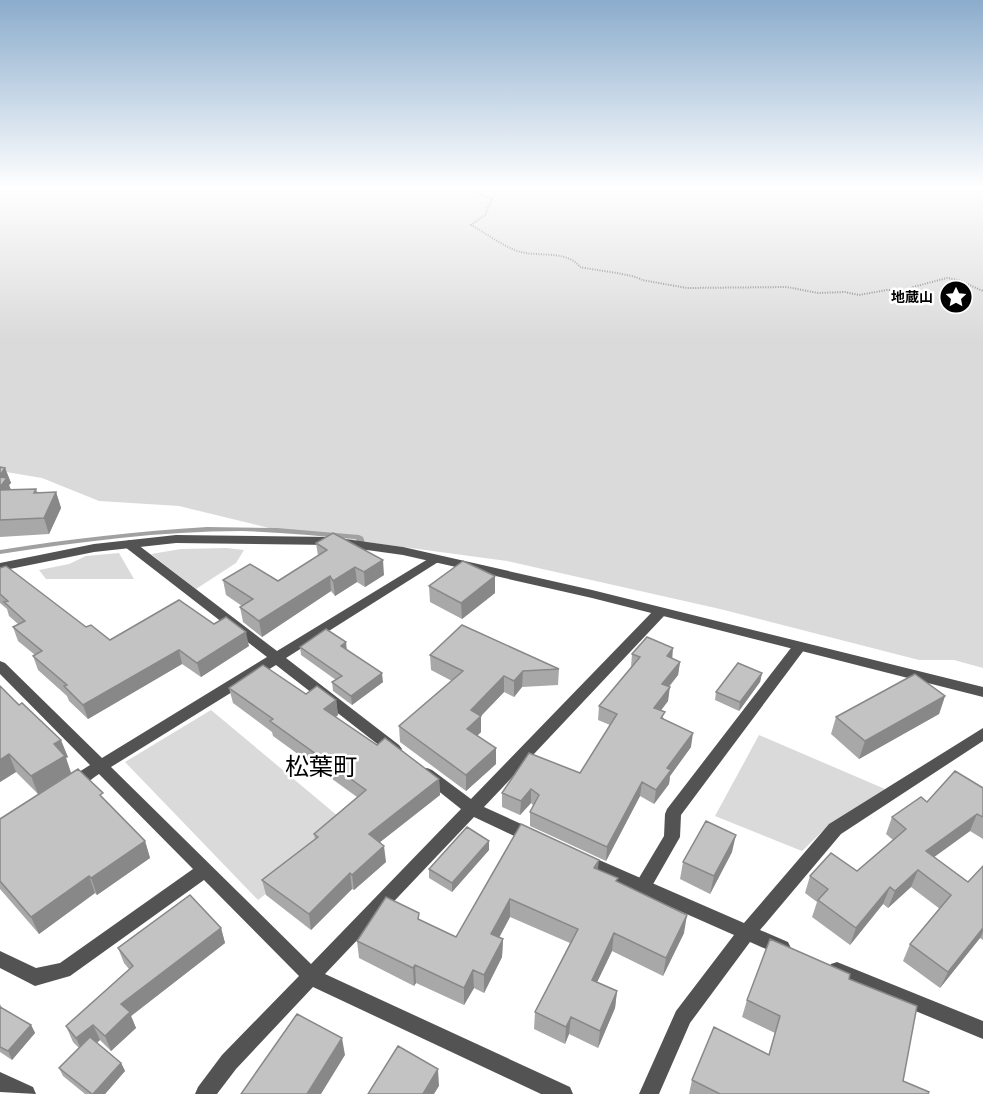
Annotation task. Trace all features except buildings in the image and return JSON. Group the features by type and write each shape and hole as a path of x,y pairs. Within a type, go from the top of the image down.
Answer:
{"street":[{"path":"0,567 94,548 176,539 331,541 402,551 591,594 659,613 983,692"},
{"path":"129,544 473,809 547,843"},
{"path":"60,790 437,559"},
{"path":"205,1094 229,1062 659,613"},
{"path":"642,888 672,837 673,814 800,647"},
{"path":"0,666 312,977 563,1094"},
{"path":"649,1094 683,1017 746,933 835,829 983,734"},
{"path":"568,854 800,955"},
{"path":"0,959 36,977 64,969 205,870"},
{"path":"821,964 983,1030"},
{"path":"0,1082 26,1094"}],"path":[{"path":"495,239 520,252 559,256 576,262 580,267 600,272 612,271 619,275 637,276 642,280 687,288 787,287 818,293 845,292 859,295 886,290 907,291 913,287 947,278 958,280 983,291"}],"shaded area":[{"path":"0,239 983,239 983,668 954,660 919,660 720,609 507,561 277,530 179,506 99,501 42,478 0,471"},
{"path":"181,549 244,550 236,563 196,589 151,554"},
{"path":"119,553 134,579 46,579 39,570 69,564 86,556"},
{"path":"211,710 351,827 258,900 125,762"},
{"path":"759,735 885,789 831,823 802,851 715,816"}],"waterway":[{"path":"0,552 138,534 242,529 359,537 363,549"}],"place":[{"name":"地蔵山","path":"956,297"}],"district":[{"name":"松葉町","path":"321,767"}]}
